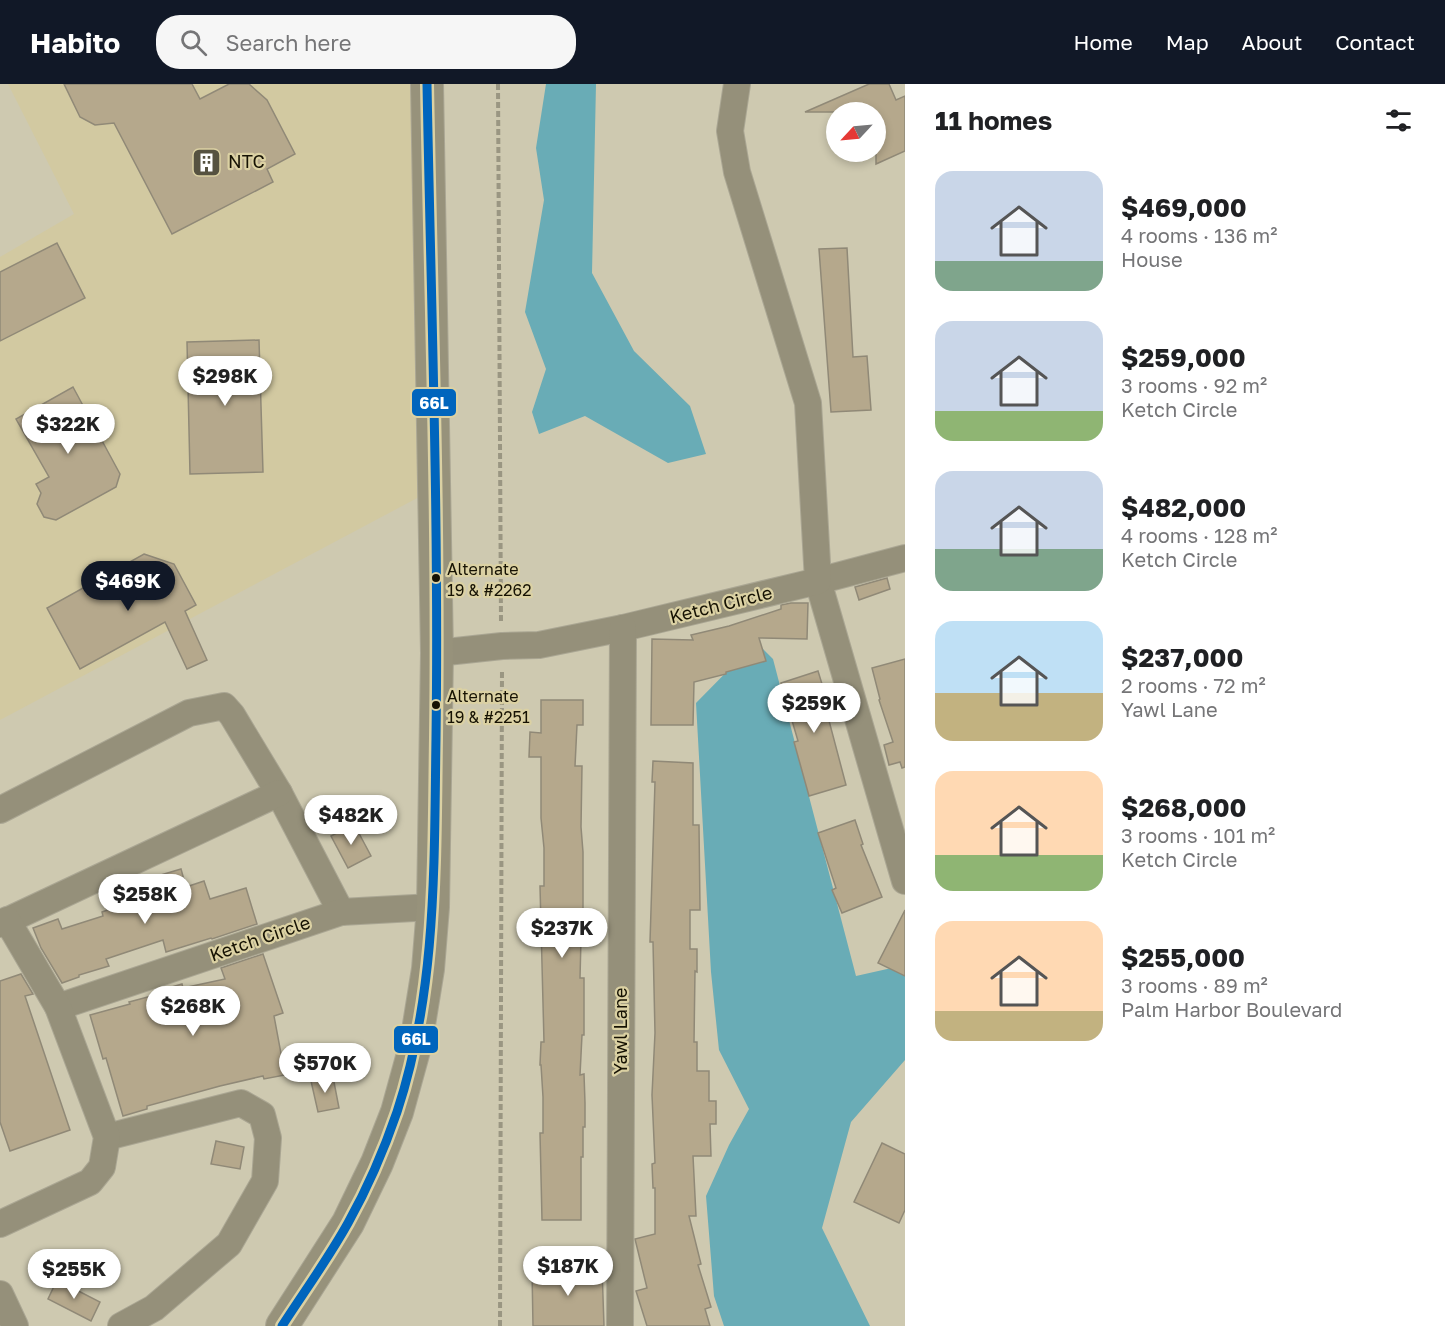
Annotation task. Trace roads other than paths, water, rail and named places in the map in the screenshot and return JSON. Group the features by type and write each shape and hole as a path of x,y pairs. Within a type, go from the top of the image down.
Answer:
{"main road":[{"path":"282,1326 348,1223 377,1163 397,1112 416,1043 428,969 433,908 437,653 427,84"}],"street":[{"path":"737,84 730,131 737,172 808,403 818,581 905,881"},
{"name":"Ketch Circle","path":"437,653 502,646 539,645 623,628 905,558"},
{"name":"Yawl Lane","path":"620,1326 623,628"},
{"path":"0,810 189,713 224,706 232,715 279,793 340,912"},
{"path":"0,1224 90,1182 102,1167 107,1137 58,1007 4,922 279,793"},
{"name":"Ketch Circle","path":"58,1007 340,912 433,908"},
{"path":"107,1137 241,1103 262,1115 268,1138 265,1181 229,1244 154,1308 122,1326"},
{"path":"0,1294 15,1326"}],"water":[{"path":"546,84 596,84 592,273 634,351 690,406 706,454 668,463 585,416 539,434 532,412 546,369 525,312 544,200 536,148"},
{"path":"756,642 773,659 856,976 905,965 905,1060 851,1122 822,1228 870,1326 724,1326 714,1296 706,1196 729,1145 749,1109 719,1050 711,972 696,703"}],"place":[{"name":"NTC","path":"207,162"},
{"name":"Alternate 19 & #2262","path":"436,578"},
{"name":"Alternate 19 & #2251","path":"436,705"}]}
